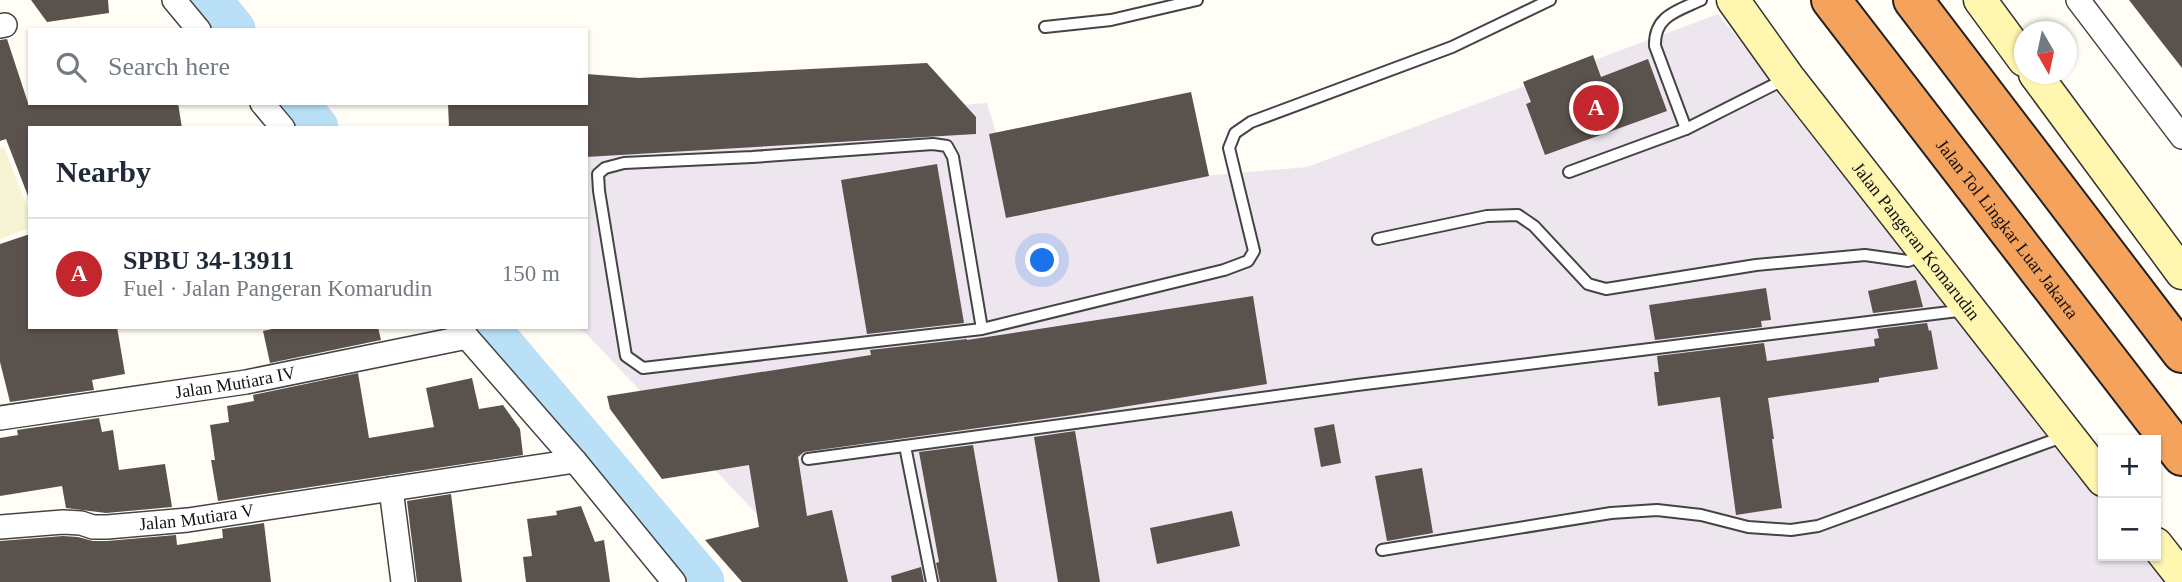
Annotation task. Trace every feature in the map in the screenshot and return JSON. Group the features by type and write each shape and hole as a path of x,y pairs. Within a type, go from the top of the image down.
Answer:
{"highway":[{"name":"Jalan Tol Lingkar Luar Jakarta","path":"1831,0 2182,456"},
{"path":"1913,0 2182,353"}],"street":[{"path":"174,0 197,28"},
{"name":"Jalan Pangeran Komarudin","path":"1733,0 1788,77 2098,474"},
{"path":"1980,0 2014,45"},
{"path":"2078,0 2182,137"},
{"path":"2042,84 2182,273"},
{"path":"264,105 281,126"},
{"path":"463,332 575,461 674,582"},
{"name":"Jalan Mutiara IV","path":"0,418 246,382 463,332"},
{"name":"Jalan Mutiara V","path":"0,527 62,522 107,527 188,520 575,461"},
{"path":"391,489 403,582"},
{"path":"2161,550 2182,577"}],"lane":[{"path":"1045,27 1111,20 1197,0"},
{"path":"982,328 953,156 947,146 933,144 752,158 624,163 605,168 598,174 598,191 626,356 643,368 982,328 1224,270 1248,261 1254,251 1229,148 1235,133 1251,122 1452,47 1550,0"},
{"path":"1686,129 1655,46 1654,34 1659,23 1701,0"},
{"path":"1569,172 1686,129 1788,77"},
{"path":"1378,239 1487,216 1518,215 1534,226 1588,284 1606,289 1756,265 1865,255 1908,261 1926,254"},
{"path":"808,459 1371,383 1969,310"},
{"path":"1382,550 1611,513 1657,510 1701,515 1748,527 1791,530 1818,526 2067,435"},
{"path":"905,446 932,582"}],"shaded area":[{"path":"1718,14 2098,469 2098,561 2161,561 2182,582 821,582 582,329 588,329 588,135 987,103 1014,192 1307,167"},
{"path":"4,147 28,210 28,229 0,239 0,148"}],"building":[{"path":"31,0 108,0 109,13 47,22"},
{"path":"2129,0 2182,0 2182,68 2153,31"},
{"path":"7,39 28,105 178,105 182,126 28,126 28,196 6,139 0,141 0,40"},
{"path":"1593,55 1601,77 1648,59 1667,111 1545,155 1526,104 1531,102 1523,82"},
{"path":"927,63 976,117 976,134 588,157 588,126 449,126 448,105 588,105 588,74 639,78"},
{"path":"1191,92 1209,176 1006,218 989,134"},
{"path":"937,164 964,323 867,334 841,180"},
{"path":"28,235 28,329 117,329 125,374 92,380 94,390 10,402 0,362 0,244"},
{"path":"1916,280 1923,307 1873,313 1868,291"},
{"path":"1766,288 1771,320 1761,321 1762,327 1655,340 1649,305"},
{"path":"1253,296 1267,384 1072,415 804,452 798,457 807,516 832,510 848,582 742,582 705,540 759,527 749,465 662,479 610,409 607,396 871,355 870,350 967,340"},
{"path":"1927,323 1929,331 1931,330 1938,369 1879,378 1879,382 1768,398 1782,508 1736,515 1720,397 1658,406 1654,372 1659,372 1657,356 1764,343 1767,361 1875,346 1874,339 1879,338 1877,329"},
{"path":"378,329 381,340 270,363 263,331"},
{"path":"358,373 369,438 434,427 426,388 472,378 479,409 503,405 520,429 523,455 218,501 211,460 215,460 210,425 229,422 227,406 254,401 253,395"},
{"path":"99,418 102,432 113,430 119,470 165,464 172,507 106,513 66,508 62,486 0,496 0,438 18,435 17,430"},
{"path":"1334,424 1341,463 1321,467 1314,428"},
{"path":"1075,431 1100,582 1058,582 1034,437"},
{"path":"973,445 997,582 940,582 936,563 939,562 919,452"},
{"path":"1422,468 1433,533 1387,541 1375,476"},
{"path":"451,494 462,582 417,582 407,501"},
{"path":"581,506 595,542 604,540 610,582 526,582 523,557 532,556 527,519 557,515 556,511"},
{"path":"1232,511 1240,546 1157,564 1150,528"},
{"path":"264,523 271,582 0,582 0,541 63,536 107,541 176,535 177,545 223,538 222,529"},
{"path":"921,567 924,582 892,582 891,576"}],"waterway":[{"path":"207,0 230,28"},
{"path":"296,105 313,126"},
{"path":"487,329 701,582"}],"place":[{"name":"SPBU 34-13911","path":"1596,108"}]}
